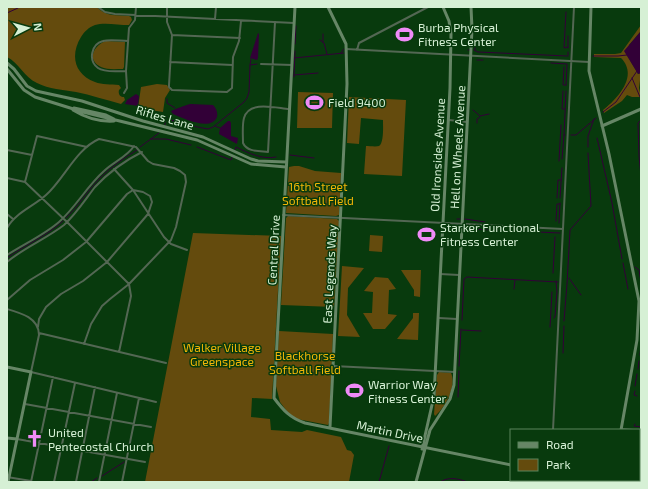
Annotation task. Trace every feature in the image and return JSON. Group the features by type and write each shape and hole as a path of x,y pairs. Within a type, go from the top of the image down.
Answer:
{"street":[{"path":"98,7 110,13 294,23"},
{"path":"124,93 127,88 126,71 129,28 135,20 136,7"},
{"path":"167,7 167,22 172,35 168,85 172,90 227,92 232,88 233,57 240,38 241,21"},
{"path":"215,19 216,7"},
{"name":"Central Drive","path":"274,398 295,7"},
{"name":"East Legends Way","path":"328,7 346,42 347,90 330,427"},
{"path":"357,50 359,43 428,7"},
{"name":"Old Ironsides Avenue","path":"424,447 433,400 452,54 451,30 443,7"},
{"name":"Hell on Wheels Avenue","path":"424,447 431,427 452,394 455,372 471,55 472,23 470,7"},
{"path":"553,429 574,7"},
{"path":"591,7 589,71 639,301 637,340 621,429"},
{"path":"275,22 270,107 268,152 247,149 244,146 244,118 250,108 257,106 270,107 289,108"},
{"path":"172,35 240,38"},
{"path":"126,71 104,71 93,64 92,55 98,42 105,40 128,41"},
{"path":"346,49 589,62"},
{"path":"170,62 232,65"},
{"name":"Rifles Lane","path":"7,63 14,69 27,86 36,91 82,101 143,121 203,137 251,159 286,162"},
{"path":"261,64 292,65"},
{"name":"Rifles Lane","path":"7,69 24,90 35,96 117,121 197,140 251,164 286,167"},
{"path":"602,126 641,109"},
{"path":"448,120 468,122"},
{"path":"25,182 37,136 87,147"},
{"path":"7,228 13,219 53,188 68,168 87,147 99,139 134,146 139,149 150,162 174,168 182,172 185,177 185,187 176,227 169,242 129,284 110,298 97,313 88,330 84,344"},
{"path":"7,254 46,231 63,218 73,208 90,185 103,172 130,152 134,146"},
{"path":"7,150 32,155"},
{"path":"7,262 50,235 67,222 78,211 106,175 127,160 142,152"},
{"path":"114,169 133,190 164,237 177,247 187,250"},
{"path":"7,178 25,182 129,284 131,291 130,299 118,352"},
{"path":"7,300 30,280 63,260 86,242 124,197 133,190 143,192 150,196 152,202 148,214 107,262 83,281 54,300 43,312 38,322 39,333 8,482"},
{"path":"7,214 13,219"},
{"path":"284,215 563,229"},
{"path":"440,274 460,275"},
{"path":"7,309 27,316 38,327"},
{"path":"438,318 457,319"},
{"path":"39,333 166,363"},
{"path":"333,366 455,372"},
{"path":"7,367 156,402"},
{"path":"32,482 53,377"},
{"path":"54,482 75,383"},
{"path":"76,482 95,387"},
{"path":"99,482 117,393"},
{"path":"122,482 139,398"},
{"name":"Martin Drive","path":"274,398 285,412 293,418 305,423 510,465"},
{"path":"25,404 151,427"},
{"path":"7,438 145,462"},
{"path":"416,482 424,447"},
{"path":"8,477 37,482"}],"green space":[{"path":"7,7 97,7 108,14 131,17 132,20 129,25 103,24 95,25 89,28 82,35 75,57 78,69 82,74 88,79 98,83 119,85 121,88 119,90 119,94 120,96 124,97 125,100 121,104 82,93 51,88 32,80 7,57"},
{"path":"641,25 641,31 629,45 627,55 638,74 641,73 639,88 641,97 632,97 627,95 622,101 604,113 603,110 614,100 624,87 628,72 626,65 621,58 594,57 594,54 621,53"},
{"path":"106,41 125,42 123,69 103,68 94,61 93,53 95,49"},
{"path":"157,84 167,85 170,90 165,98 163,112 138,108 141,87"},
{"name":"Field 9400","path":"298,92 333,93 332,128 297,128"},
{"path":"349,97 406,100 402,176 364,174 366,146 379,146 381,144 383,120 361,118 359,144 347,143"},
{"name":"16th Street Softball Field","path":"294,166 315,171 341,173 339,215 286,213 289,167"},
{"path":"288,216 337,219 339,221 334,307 281,305 286,218"},
{"name":"Walker Village Greenspace","path":"193,233 281,236 272,399 252,398 251,417 270,419 271,430 302,432 307,430 341,437 347,450 351,451 354,455 349,482 145,482"},
{"path":"370,235 383,236 382,252 369,251"},
{"path":"342,266 364,268 348,288 347,315 360,337 338,336"},
{"path":"401,270 421,270 420,297 414,296 414,290"},
{"path":"375,277 388,278 396,289 389,290 388,314 397,315 385,329 373,329 363,313 372,313 373,292 364,291"},
{"path":"413,313 419,313 418,340 397,339 413,318"},
{"name":"Blackhorse Softball Field","path":"279,331 333,334 328,425 297,419 289,414 280,402 276,386"},
{"path":"439,372 451,373 452,384 449,396 443,408 435,416 437,375"}],"shaded area":[{"path":"641,31 641,73 638,74 624,51"},
{"path":"258,33 259,34 257,60 250,58"},
{"path":"136,94 139,96 138,106 125,104 127,100"},
{"path":"191,104 213,105 217,113 217,117 214,121 203,124 196,123 173,114 171,111"},
{"path":"228,121 231,123 231,136 238,138 237,144 219,134 220,128"}],"waterway":[{"path":"7,13 18,8"},
{"path":"566,12 564,48 568,47"},
{"path":"295,44 296,26"},
{"path":"323,34 323,42"},
{"path":"568,36 568,48"},
{"path":"320,40 324,43 327,54"},
{"path":"475,45 475,50"},
{"path":"341,53 344,49"},
{"path":"474,50 478,52 567,56"},
{"path":"294,77 295,51"},
{"path":"294,58 344,53"},
{"path":"593,56 627,55"},
{"path":"250,65 251,59"},
{"path":"477,60 483,60"},
{"path":"551,63 567,64 566,85"},
{"path":"182,124 208,129 213,127 247,98 249,92 250,65 257,64"},
{"path":"564,67 563,85 566,85"},
{"path":"603,112 616,102 637,71"},
{"path":"294,75 318,73"},
{"path":"632,78 640,97"},
{"path":"563,91 562,109 565,109"},
{"path":"565,135 566,91"},
{"path":"167,99 167,103 175,108"},
{"path":"473,110 480,116 489,114"},
{"path":"139,111 143,114 167,117"},
{"path":"165,117 165,125"},
{"path":"477,123 477,119 480,117"},
{"path":"571,135 576,135 596,118"},
{"path":"171,120 174,121 175,119"},
{"path":"588,147 588,136 594,119"},
{"path":"641,120 638,123 641,176"},
{"path":"171,123 174,121 176,122"},
{"path":"559,161 561,125"},
{"path":"189,131 190,126"},
{"path":"215,126 220,128"},
{"path":"140,147 159,133"},
{"path":"562,159 564,135"},
{"path":"597,138 612,203 622,259"},
{"path":"151,139 166,139 191,145"},
{"path":"197,147 231,160 232,157"},
{"path":"235,150 236,147 261,157 276,157"},
{"path":"66,218 100,178 137,150"},
{"path":"564,321 570,230 591,206 588,153"},
{"path":"290,155 314,158"},
{"path":"560,198 562,168"},
{"path":"557,198 558,180 561,180"},
{"path":"559,223 560,203"},
{"path":"556,221 557,204 560,204"},
{"path":"465,219 485,222"},
{"path":"7,258 63,221"},
{"path":"471,229 560,233"},
{"path":"553,273 555,237"},
{"path":"623,263 628,289"},
{"path":"635,267 639,270 641,282"},
{"path":"462,320 464,279 467,277 558,282"},
{"path":"569,278 581,295"},
{"path":"514,289 515,280"},
{"path":"554,318 557,292 556,281"},
{"path":"550,327 552,292"},
{"path":"563,353 564,326"},
{"path":"459,366 461,329"},
{"path":"462,330 481,331"},
{"path":"640,355 641,345"},
{"path":"638,369 639,361"},
{"path":"458,397 459,371"},
{"path":"635,386 637,374"},
{"path":"635,391 634,395 637,396"},
{"path":"635,424 634,426 641,427"},
{"path":"379,482 389,446"},
{"path":"102,476 124,462"},
{"path":"91,482 97,478"},
{"path":"440,482 447,479 458,479 468,482"}],"place":[{"name":"Burba Physical Fitness Center","path":"405,34"},
{"name":"Field 9400","path":"315,102"},
{"name":"Starker Functional Fitness Center","path":"427,234"},
{"name":"Warrior Way Fitness Center","path":"355,391"},
{"name":"United Pentecostal Church","path":"35,439"}]}
